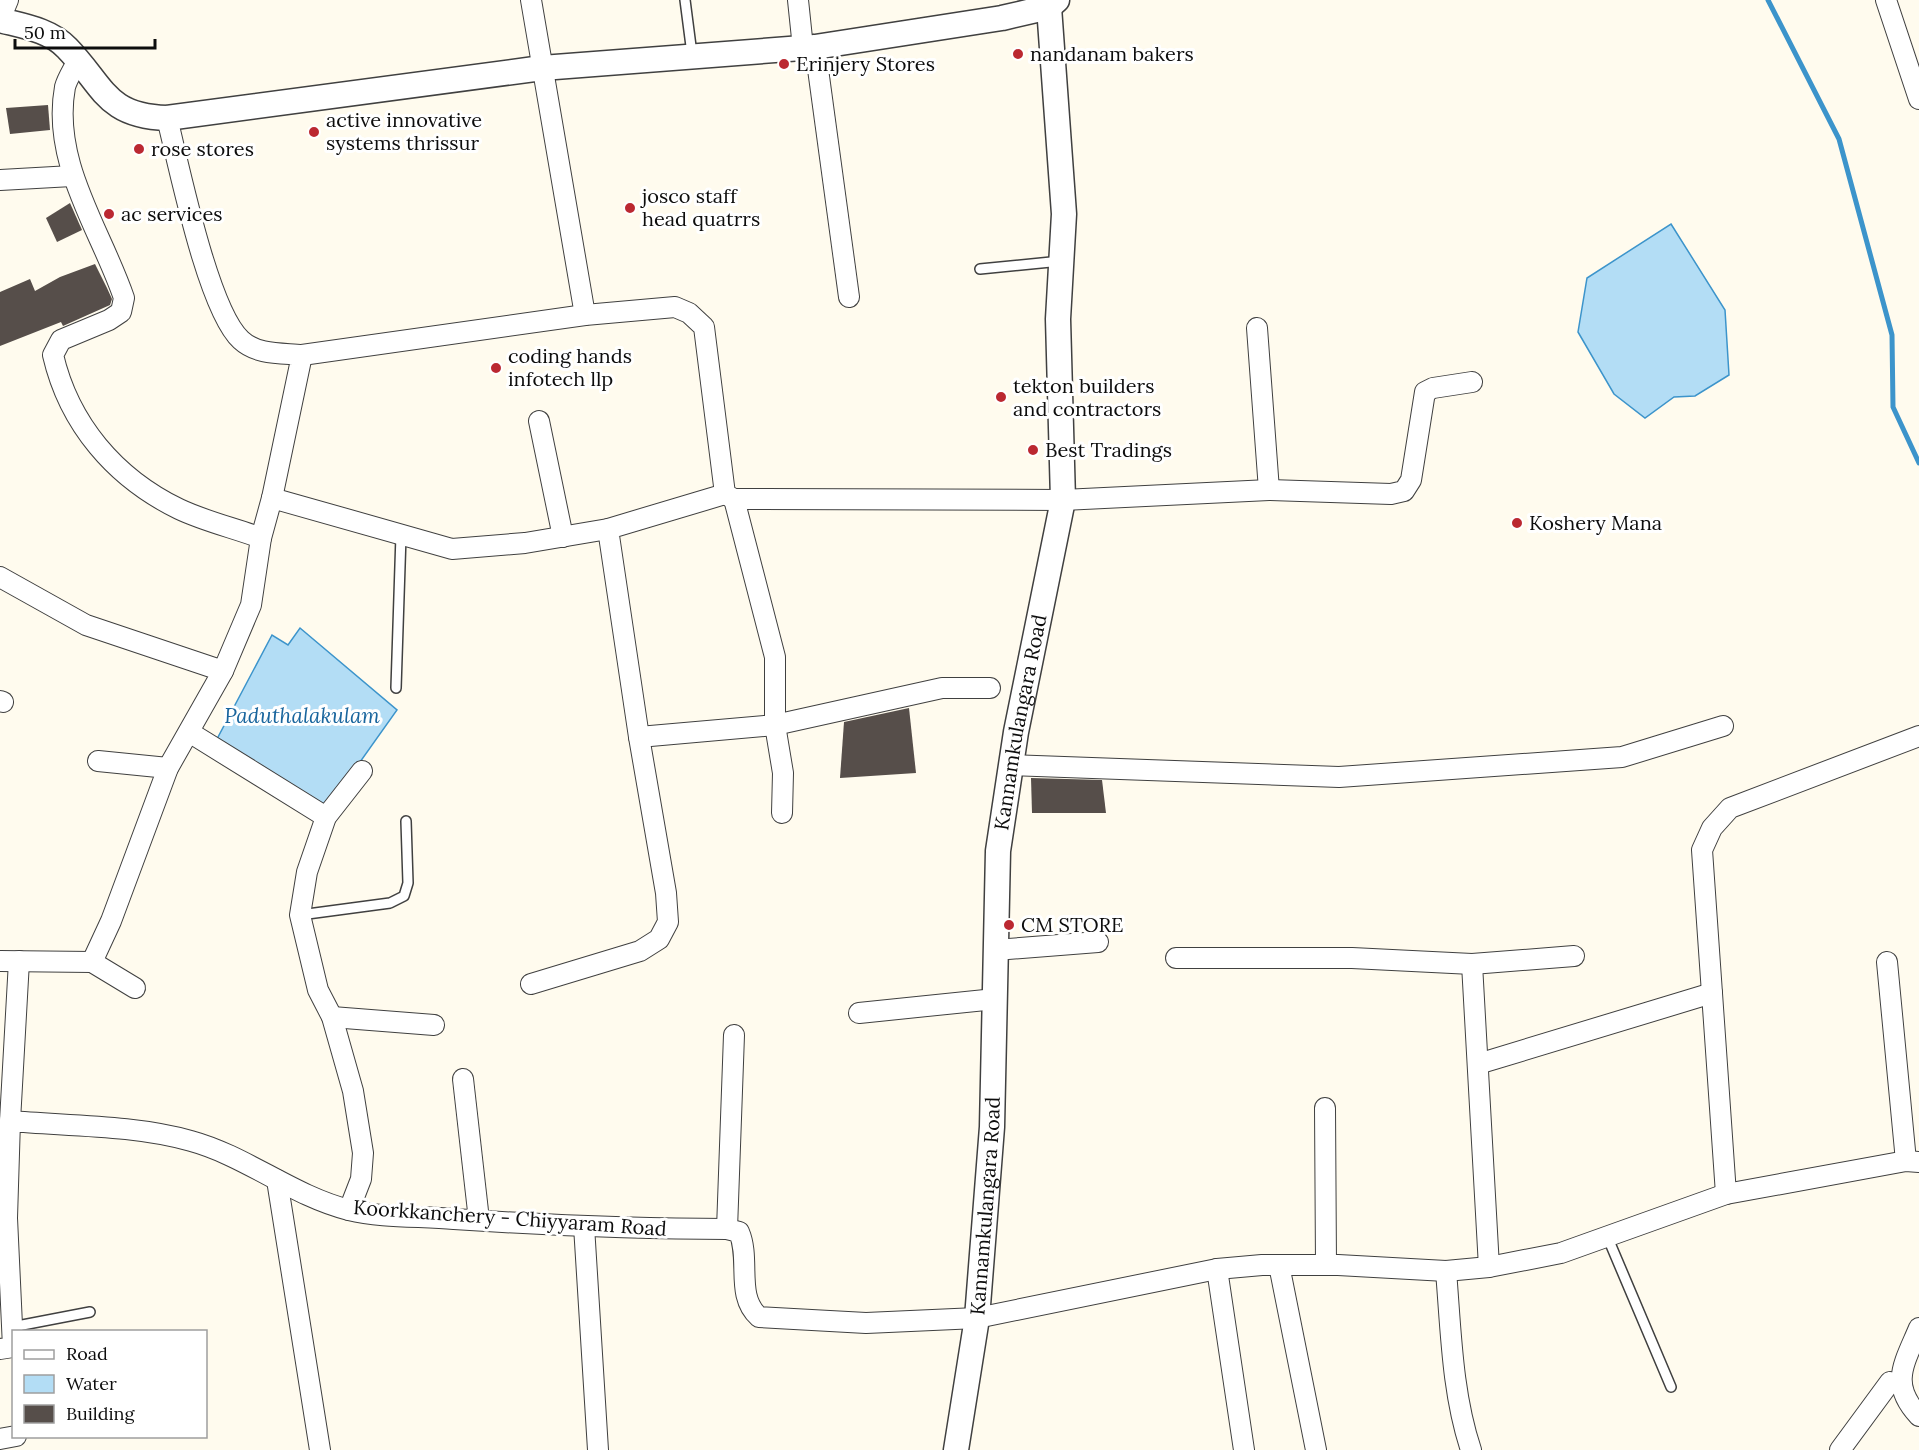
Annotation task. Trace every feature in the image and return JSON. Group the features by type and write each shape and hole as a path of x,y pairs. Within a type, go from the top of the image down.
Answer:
{"street":[{"path":"8,0 0,20 38,29 66,47 112,103 141,117 167,118 542,68 809,48 1002,18 1053,4"},
{"path":"531,0 585,315"},
{"path":"798,0 809,48 849,297"},
{"path":"1886,0 1919,99"},
{"name":"Kannamkulangara Road","path":"956,1450 977,1318 992,1127 998,850 1011,765 1063,500 1058,319 1064,214 1053,4"},
{"path":"77,62 65,86 64,129 72,176 124,298 121,312 109,320 61,340 53,355 57,374 90,439 123,473 179,509 261,538"},
{"path":"167,118 190,212 222,315 240,339 256,350 302,355 585,315 675,307 689,314 704,327 730,496 775,657 775,725 783,773 782,813"},
{"path":"0,180 72,176"},
{"path":"1257,328 1269,490"},
{"path":"92,962 111,921 168,768 223,671 250,605 261,538 272,498 302,355"},
{"path":"272,498 452,549 495,547 608,530 730,496 1063,500 1269,490 1390,494 1404,491 1411,480 1425,392 1433,388 1472,382"},
{"path":"539,421 563,537"},
{"path":"531,984 640,951 659,939 668,922 666,893 639,737 608,530"},
{"path":"0,576 86,625 223,671"},
{"path":"639,737 775,725 942,688 990,688"},
{"path":"1011,765 1350,776 1622,758 1723,726"},
{"path":"189,732 326,817"},
{"path":"1726,1194 1702,850 1712,828 1731,808 1919,736"},
{"path":"98,761 168,768"},
{"path":"349,1210 361,1179 363,1153 353,1091 332,1017 318,990 300,915 307,873 326,817 362,771"},
{"path":"995,950 1098,942"},
{"path":"1176,958 1352,958 1472,964 1574,956"},
{"path":"12,1330 4,1160 10,1121 9,961 92,962 135,988"},
{"path":"734,1035 727,1229 739,1233 743,1243 746,1300 759,1317 866,1323 977,1318 1217,1269 1279,1265 1446,1271 1489,1268 1561,1253 1726,1194 1913,1161 1887,962"},
{"path":"1472,964 1489,1268"},
{"path":"1478,1064 1712,993"},
{"path":"859,1013 995,999"},
{"path":"332,1017 434,1025"},
{"path":"463,1079 478,1220"},
{"path":"1325,1108 1326,1266"},
{"name":"Koorkkanchery - Chiyyaram Road","path":"10,1121 143,1133 191,1141 349,1210 584,1226 727,1229"},
{"path":"277,1180 320,1450"},
{"path":"584,1226 597,1450"},
{"path":"1279,1265 1316,1450"},
{"path":"1217,1269 1244,1450"},
{"path":"1446,1271 1455,1376 1463,1427 1471,1450"},
{"path":"1919,1328 1904,1363 1902,1383 1904,1400 1919,1416"},
{"path":"1840,1450 1890,1382"}],"lane":[{"path":"685,0 692,57"},
{"path":"980,269 1063,261"},
{"path":"396,688 401,534"},
{"path":"300,915 390,903 404,896 408,883 406,820"},
{"path":"1607,1236 1671,1387"},
{"path":"12,1327 90,1312"}],"water":[{"path":"1671,224 1725,310 1729,375 1695,396 1674,397 1645,418 1614,394 1578,332 1587,278"},
{"name":"Paduthalakulam","path":"300,628 397,710 328,807 217,739 272,635 288,645"}],"building":[{"path":"48,105 50,130 10,134 6,108"},
{"path":"70,203 82,230 57,242 46,218"},
{"path":"95,264 112,299 110,305 63,326 61,322 0,346 0,292 30,279 35,291 60,277"},
{"path":"909,708 916,773 840,778 844,722"},
{"path":"1031,778 1102,780 1106,813 1032,813"}],"waterway":[{"path":"1768,0 1839,139 1892,335 1893,407 1919,463"}],"place":[{"name":"nandanam bakers","path":"1018,54"},
{"name":"Erinjery Stores","path":"784,64"},
{"name":"active innovative systems thrissur","path":"314,132"},
{"name":"rose stores","path":"139,149"},
{"name":"josco staff head quatrrs","path":"630,208"},
{"name":"ac services","path":"109,214"},
{"name":"coding hands infotech llp","path":"496,368"},
{"name":"tekton builders and contractors","path":"1001,397"},
{"name":"Best Tradings","path":"1033,450"},
{"name":"Koshery Mana","path":"1517,523"},
{"name":"CM STORE","path":"1009,925"}]}
